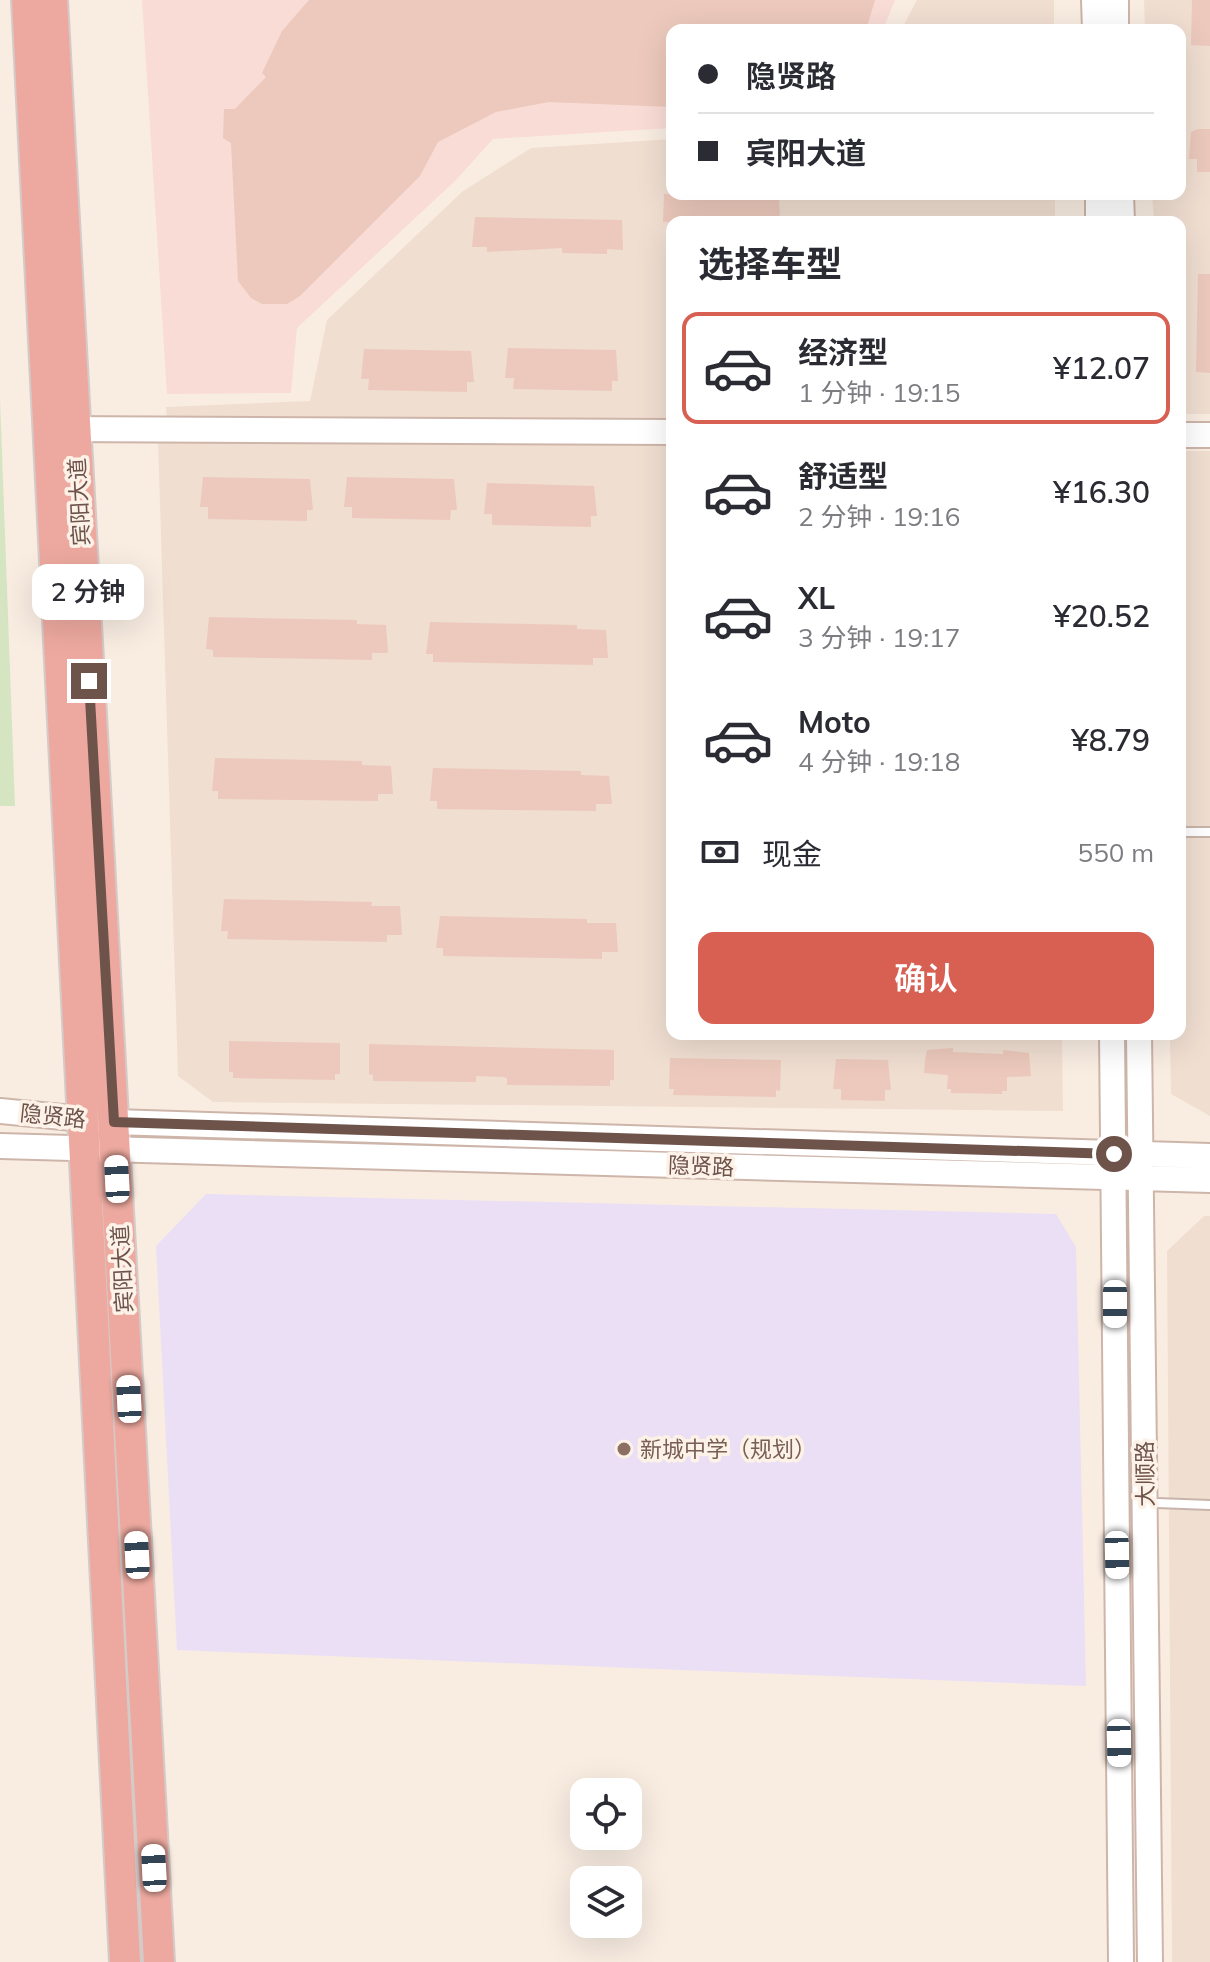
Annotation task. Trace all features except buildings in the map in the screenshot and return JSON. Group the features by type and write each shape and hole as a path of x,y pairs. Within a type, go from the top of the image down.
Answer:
{"highway":[{"name":"宾阳大道","path":"27,0 115,1135 159,1962"},
{"name":"宾阳大道","path":"52,0 82,1134 125,1962"}],"street":[{"path":"1094,0 1095,24"},
{"path":"1116,0 1116,24"},
{"path":"61,429 666,432"},
{"path":"1186,435 1210,435"},
{"name":"大顺路","path":"1112,1040 1121,1962"},
{"name":"大顺路","path":"1139,1040 1150,1962"},
{"name":"隐贤路","path":"0,1111 82,1134"},
{"name":"隐贤路","path":"0,1146 82,1134 1142,1167 1210,1180"},
{"name":"隐贤路","path":"1142,1167 1210,1156"}],"lane":[{"path":"1186,832 1210,832"},
{"path":"1157,1503 1210,1505"}],"shaded area":[{"path":"142,0 895,0 885,24 666,24 666,128 493,139 455,181 297,328 291,393 167,394"},
{"path":"917,0 1054,0 1054,24 904,24"},
{"path":"1144,0 1210,0 1210,414 1186,414 1186,216 1154,216 1152,200 1186,200 1186,24 1145,24"},
{"path":"666,139 666,200 1055,200 1055,216 666,216 666,425 167,421 166,407 310,401 327,320 463,191 531,148"},
{"path":"158,440 666,444 666,1040 1062,1040 1063,1111 213,1102 178,1076"},
{"path":"1186,451 1210,451 1210,1116 1171,1094 1170,1040 1186,1040"},
{"name":"新城中学（规划）","path":"206,1194 1056,1214 1076,1247 1086,1686 177,1650 156,1246"},
{"path":"1204,1216 1210,1216 1210,1962 1172,1962 1167,1251"}],"green space":[{"path":"0,398 15,806 0,806"}],"place":[{"name":"新城中学（规划）","path":"624,1449"}],"route":[{"path":"89,681 114,1122 1114,1154"}]}
